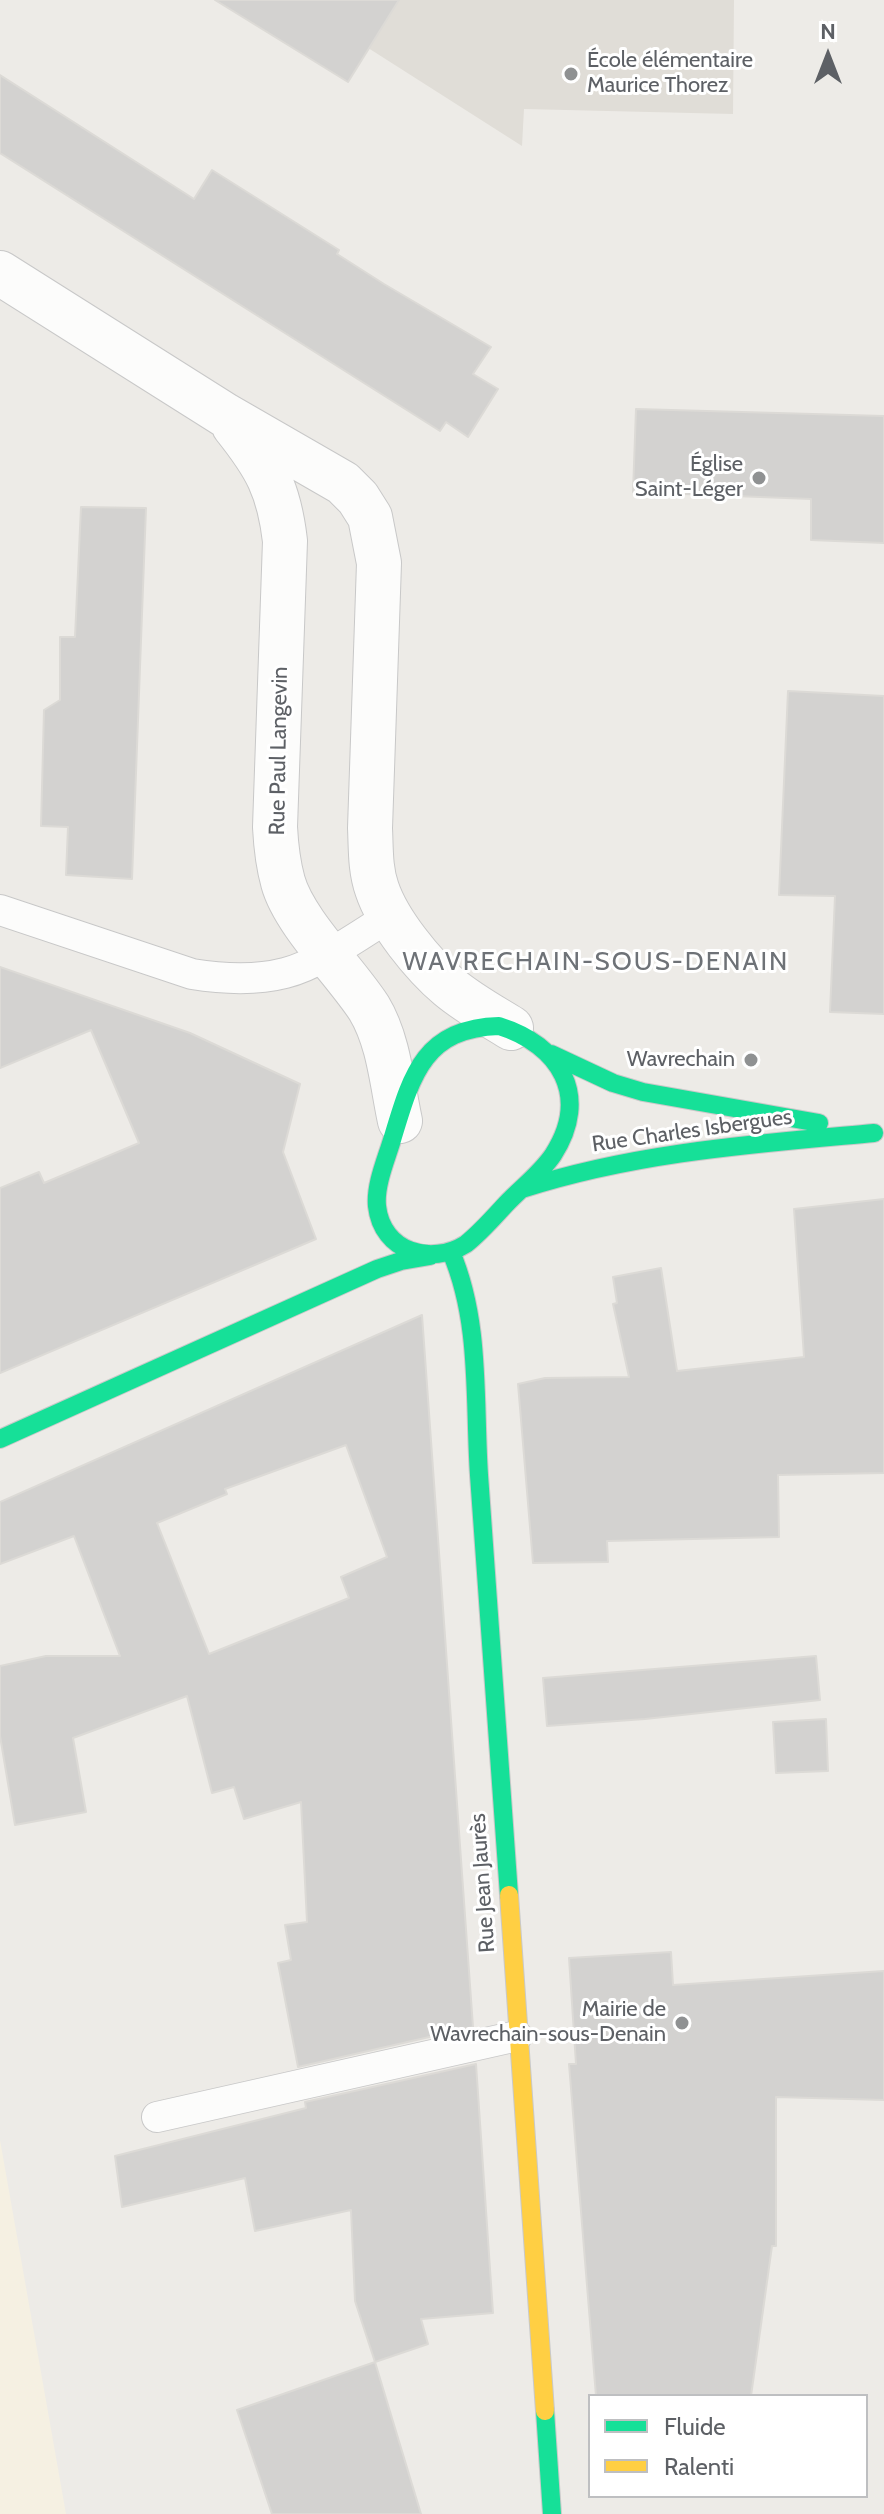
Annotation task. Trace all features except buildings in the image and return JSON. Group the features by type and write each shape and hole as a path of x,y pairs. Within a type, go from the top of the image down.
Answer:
{"main road":[{"path":"0,1439 377,1269 401,1261 451,1252 468,1243 553,1155 568,1122 567,1085 543,1045 511,1028 499,1026 475,1027 452,1034 432,1048 418,1067 377,1193 364,1221"},
{"name":"Rue Charles Isbergues","path":"551,1054 592,1075 643,1092 879,1134"},
{"name":"Rue Charles Isbergues","path":"519,1191 553,1178 609,1164 704,1149 879,1134"},
{"path":"377,1193 378,1213 393,1240 411,1251 430,1256"},
{"name":"Rue Jean Jaurès","path":"451,1252 467,1291 473,1332 475,1411 552,2514"},
{"path":"319,1297 343,1263"}],"street":[{"name":"Rue Paul Langevin","path":"0,273 225,415 343,483 358,498 370,517 379,563 371,863 377,890 390,916 419,956 450,988 511,1028"},
{"name":"Rue Paul Langevin","path":"225,415 258,456 272,482 281,509 285,541 275,827 283,884 294,907 370,1010 388,1062 400,1121"}],"lane":[{"path":"0,910 192,974 221,979 288,973 328,954 390,916"},
{"path":"157,2117 517,2036"}],"shaded area":[{"name":"École élémentaire Maurice Thorez","path":"734,0 733,114 524,109 522,146 296,2"},
{"path":"0,2140 66,2514 0,2514"}],"traffic: fast":[{"path":"499,1026 539,1046 563,1076 569,1093 569,1113 564,1133 542,1168 466,1244 438,1254 410,1250 388,1234 377,1206 382,1173 406,1096 424,1060 437,1046 473,1029 499,1026"},
{"path":"551,1054 613,1083 643,1092 819,1123"},
{"path":"522,1189 565,1176 652,1158 874,1133"},
{"path":"451,1252 461,1279 472,1334 509,1895"},
{"path":"0,1439 377,1269 430,1256"},
{"path":"545,2411 552,2514"}],"traffic: slow":[{"path":"509,1895 545,2411"}],"place":[{"name":"École élémentaire Maurice Thorez","path":"571,74"},
{"name":"Église Saint-Léger","path":"759,478"},
{"name":"Wavrechain","path":"751,1060"},
{"name":"Mairie de Wavrechain-sous-Denain","path":"682,2023"}],"district":[{"name":"WAVRECHAIN-SOUS-DENAIN","path":"596,962"}]}
